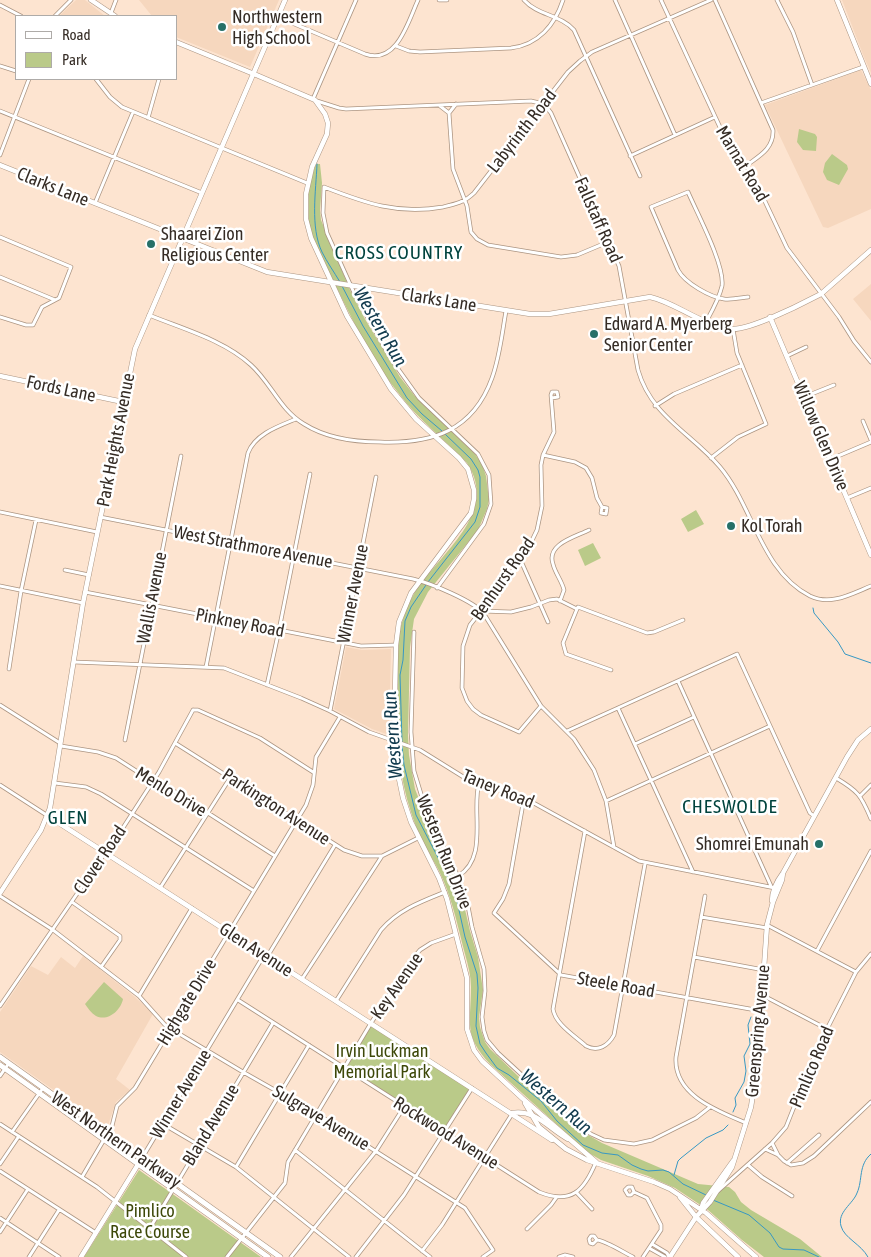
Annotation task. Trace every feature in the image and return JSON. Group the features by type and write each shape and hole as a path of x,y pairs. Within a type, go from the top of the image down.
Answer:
{"main road":[{"path":"91,0 113,15"},
{"name":"Park Heights Avenue","path":"0,894 48,816 55,783 88,575 135,349 285,0"},
{"path":"837,0 871,84"},
{"path":"178,43 314,100 325,114 328,130 307,183 305,204 308,231 354,328 390,389 416,419 438,436 462,462 468,470 474,485 471,513 422,581 411,593 403,611 398,630 396,645 396,742 403,798 418,838 445,892 468,982 466,1024 471,1044 480,1059 596,1162"},
{"name":"Clarks Lane","path":"0,166 267,272 506,311 542,315 646,297 655,298 720,327 733,329 745,327 807,302 821,294 871,250"},
{"name":"Willow Glen Drive","path":"770,317 871,555"},
{"name":"Fords Lane","path":"0,376 123,402"},
{"name":"Greenspring Avenue","path":"696,1217 728,1170 747,1124 756,1080 767,927 775,888 858,740 871,728"},
{"name":"Glen Avenue","path":"48,816 566,1149"},
{"name":"West Northern Parkway","path":"0,1057 280,1257"},
{"name":"West Northern Parkway","path":"2,1067 268,1257"},
{"path":"522,1098 539,1127 566,1149 587,1160 654,1182 676,1192 701,1210 756,1257"},
{"name":"Glen Avenue","path":"512,1113 543,1120 569,1140"},
{"name":"Winner Avenue","path":"81,1257 142,1158"},
{"path":"676,1192 696,1217 738,1257"},
{"path":"670,1257 696,1217"}],"street":[{"path":"56,15 71,0"},
{"path":"113,15 116,0"},
{"path":"356,0 314,100 343,109 531,101 544,104"},
{"path":"278,16 373,56 388,54 396,46 418,0"},
{"path":"438,0 447,0"},
{"path":"524,0 535,9 571,27 640,176"},
{"path":"396,46 408,51 420,52 517,47 528,44 546,32 564,0"},
{"path":"615,0 676,135"},
{"name":"Marnat Road","path":"661,0 731,151 762,195 787,248 871,362"},
{"name":"Labyrinth Road","path":"465,201 474,193 568,72 586,56 710,0"},
{"path":"715,0 773,130 772,142 765,151 743,168"},
{"path":"777,0 793,32 812,85"},
{"path":"0,5 19,15"},
{"path":"0,66 15,71"},
{"path":"761,103 863,67"},
{"path":"0,155 29,80"},
{"path":"97,80 114,101 133,112 307,183"},
{"path":"148,118 152,98 159,80"},
{"path":"449,113 456,104"},
{"name":"Fallstaff Road","path":"544,104 551,113 620,271 639,375 646,392 655,406 711,458 728,477 773,560 781,572 795,585 813,597 829,600 840,598 871,586"},
{"path":"437,105 446,109 449,113 455,177 465,201 472,232 476,239 488,245 565,257 577,255 608,242"},
{"path":"0,111 202,193"},
{"path":"94,204 133,112"},
{"path":"630,156 715,118"},
{"path":"437,588 481,530 487,518 491,504 490,482 484,464 474,449 426,405 391,359 348,286 327,233 323,220 322,204 324,187 363,202 394,208 429,209 465,201"},
{"path":"706,322 718,297 722,282 720,268 688,192 651,207 680,274 692,285 718,297 728,300 748,297"},
{"path":"0,237 71,267 60,296 42,307 33,325 26,325 0,317"},
{"path":"0,277 56,300"},
{"path":"149,315 222,345 241,356 257,371 281,404 296,419 317,431 358,441 407,442 438,436 448,432 475,408 492,380 506,311"},
{"path":"711,458 738,437 766,424 736,349 733,329"},
{"path":"787,356 806,347"},
{"path":"655,406 674,394 742,365"},
{"path":"804,397 834,385"},
{"name":"Benhurst Road","path":"541,706 519,732 477,712 470,705 462,684 464,640 470,625 520,560 533,539 542,512 541,465 543,455 554,432 552,398"},
{"path":"206,667 250,448 265,434 296,419"},
{"path":"830,459 871,441 863,421"},
{"path":"543,455 575,462 586,468 591,474 597,498 602,507"},
{"name":"Wallis Avenue","path":"125,740 181,456"},
{"path":"267,685 310,474"},
{"name":"Winner Avenue","path":"330,711 376,478"},
{"path":"847,498 871,488"},
{"path":"0,512 97,532"},
{"name":"West Strathmore Avenue","path":"100,517 422,581 481,611"},
{"path":"9,669 36,520"},
{"path":"560,601 564,590 553,565 553,552 563,542 589,530"},
{"path":"520,560 548,622"},
{"path":"65,570 88,575"},
{"path":"0,586 83,603"},
{"name":"Pinkney Road","path":"85,592 361,646 396,645"},
{"path":"481,611 511,612 557,598 577,609 578,607 650,633 683,620"},
{"path":"577,609 563,643 566,654 610,670"},
{"path":"481,611 541,706 568,731 594,770 606,801 614,848"},
{"name":"Western Run Drive","path":"414,632 411,746 416,777 428,817 458,876 467,901 484,969 486,991 482,1017 486,1036 493,1048 572,1121 592,1134 611,1141 634,1144 645,1142 662,1136 696,1118 710,1107"},
{"path":"568,731 737,654 810,813 814,816"},
{"name":"Taney Road","path":"74,662 224,668 330,711 369,732 411,746 430,755 458,774 524,798 645,864 775,888"},
{"path":"678,681 775,888"},
{"name":"Menlo Drive","path":"0,705 61,744 110,756 208,813 275,856"},
{"name":"Clover Road","path":"0,1006 132,813 175,742 192,708 254,735 314,773"},
{"path":"618,708 693,873"},
{"name":"Highgate Drive","path":"82,1177 114,1122 119,1103 135,1088 297,820 309,798 313,785 314,763 317,753 340,717"},
{"path":"635,744 694,717"},
{"path":"606,801 770,726"},
{"name":"Parkington Avenue","path":"175,742 348,853 372,857 382,856"},
{"path":"160,888 230,778"},
{"path":"836,778 854,789 860,796 871,819"},
{"path":"55,783 92,789 106,796 254,891"},
{"path":"458,876 469,868 472,860 477,833 475,803 479,783"},
{"name":"Glen Avenue","path":"0,785 48,816"},
{"path":"860,796 871,785"},
{"name":"Steele Road","path":"524,798 509,884 503,899 494,913 558,973 761,1011"},
{"path":"584,831 553,1004 554,1016 559,1022 586,1046 594,1049 599,1049 609,1042 614,1035 645,864"},
{"path":"302,979 382,856 418,838"},
{"name":"Winner Avenue","path":"142,1158 335,845"},
{"path":"816,951 871,851"},
{"path":"336,1001 381,930 390,920 406,908 445,892"},
{"name":"Sulgrave Avenue","path":"0,894 53,930 139,996 163,1023 317,1114 467,1210 493,1250 483,1257"},
{"path":"705,896 676,1057 676,1066 686,1086 698,1098 710,1107 747,1124"},
{"path":"72,902 119,934 121,938 101,966"},
{"path":"139,996 192,908"},
{"path":"701,917 767,927 856,972"},
{"name":"Key Avenue","path":"227,1257 286,1181 287,1164 295,1150 370,1023 416,954 437,939 456,934"},
{"name":"Pimlico Road","path":"713,1194 766,1149 786,1127 826,1029 856,972 871,954"},
{"path":"694,957 764,970"},
{"path":"762,995 826,1029"},
{"name":"Rockwood Avenue","path":"238,1000 532,1188 556,1198"},
{"name":"Bland Avenue","path":"150,1228 273,1022"},
{"path":"236,1166 309,1045"},
{"path":"0,1076 2,1067 8,1064"},
{"path":"12,1132 43,1088"},
{"path":"356,1257 385,1221 416,1177 472,1088"},
{"path":"766,1149 778,1155 787,1163 798,1165 809,1160 871,1102"},
{"path":"291,1257 376,1151 404,1107"},
{"path":"422,1251 439,1230 512,1113"},
{"path":"0,1124 82,1177 186,1257"},
{"path":"163,1124 236,1166 349,1257"},
{"path":"787,1163 819,1135"},
{"path":"0,1164 18,1136"},
{"path":"772,1143 778,1155"},
{"path":"295,1150 430,1257"},
{"path":"527,1229 556,1198 576,1192 589,1179 596,1162"},
{"path":"748,1165 762,1177 792,1196"},
{"path":"728,1170 741,1171"},
{"path":"0,1171 96,1234"},
{"path":"0,1232 28,1189"},
{"path":"576,1192 592,1209"},
{"path":"634,1192 647,1198 662,1225 661,1230 644,1257"},
{"path":"28,1257 59,1210"},
{"path":"0,1218 59,1257"},
{"path":"597,1240 606,1242 611,1247 633,1257"},
{"path":"651,1246 664,1257"},
{"path":"651,1246 667,1253 670,1257"},
{"path":"559,1257 573,1257"}],"shaded area":[{"path":"76,0 85,0 104,15 60,15"},
{"name":"Northwestern High School","path":"139,0 279,0 250,67 178,38 178,15 151,15"},
{"path":"842,0 871,0 871,73 864,57"},
{"path":"861,70 871,90 871,209 828,228 823,227 765,105"},
{"path":"871,284 871,321 853,299"},
{"path":"346,647 362,650 391,649 389,735 372,729 334,709"},
{"path":"83,956 135,997 153,1014 116,1079 130,1090 116,1102 107,1128 0,1052 0,1012 31,966 48,975 61,957 75,968"}],"green space":[{"path":"799,129 815,134 817,137 816,151 803,150 797,142"},
{"path":"832,154 847,165 848,169 839,185 827,180 823,172 825,163"},
{"path":"316,164 320,164 322,183 321,220 350,290 365,319 400,377 414,395 475,454 482,464 486,476 489,500 478,530 428,592 414,619 410,647 408,735 409,755 415,789 434,837 460,888 478,957 483,990 479,1017 485,1042 545,1102 581,1131 602,1143 698,1184 729,1187 735,1192 741,1202 751,1210 800,1239 822,1257 764,1257 708,1210 675,1188 648,1176 601,1160 587,1152 490,1064 476,1045 470,1028 471,983 456,917 439,870 424,844 413,819 404,785 398,743 399,634 415,592 463,532 472,516 476,499 475,481 467,463 415,413 390,382 362,338 346,307 315,242 308,220 308,192"},
{"path":"696,510 704,524 688,532 681,519"},
{"path":"593,543 601,558 585,566 578,550"},
{"path":"104,982 123,999 117,1011 109,1016 101,1017 96,1016 85,1004"},
{"name":"Irvin Luckman Memorial Park","path":"371,1025 470,1088 444,1130 346,1068"},
{"name":"Pimlico Race Course","path":"139,1170 261,1257 84,1257"}],"waterway":[{"name":"Western Run","path":"317,164 316,232 322,252 340,282"},
{"name":"Western Run","path":"342,286 363,326 407,398 442,431"},
{"name":"Western Run","path":"428,582 475,522 480,507 480,477 478,470 471,459 445,434"},
{"name":"Western Run","path":"402,742 400,675 403,660 405,621 411,607 426,585"},
{"path":"813,608 814,613 838,642 845,654 871,663"},
{"name":"Western Run","path":"402,746 404,765 416,815 446,873 457,901 465,937 477,974 476,1026 480,1044 486,1053 497,1068 509,1075 541,1101 557,1121 583,1145 602,1153 618,1155 641,1169 669,1172 683,1184 706,1195"},
{"path":"733,1112 736,1105 735,1098 744,1082 746,1071 744,1056 750,1044 748,1025 751,1017"},
{"path":"674,1175 678,1161 681,1158 706,1138 723,1130 728,1125"},
{"path":"868,1257 846,1234 840,1221 843,1212 857,1193 862,1168 871,1154"},
{"name":"Western Run","path":"713,1200 749,1215 770,1233 779,1247 783,1249 804,1250 819,1257"}],"place":[{"name":"Northwestern High School","path":"222,27"},
{"name":"Shaarei Zion Religious Center","path":"151,244"},
{"name":"Edward A. Myerberg Senior Center","path":"594,334"},
{"name":"Kol Torah","path":"731,526"},
{"name":"Shomrei Emunah","path":"819,844"}],"district":[{"name":"CROSS COUNTRY","path":"399,253"},
{"name":"CHESWOLDE","path":"730,807"},
{"name":"GLEN","path":"68,818"}]}
